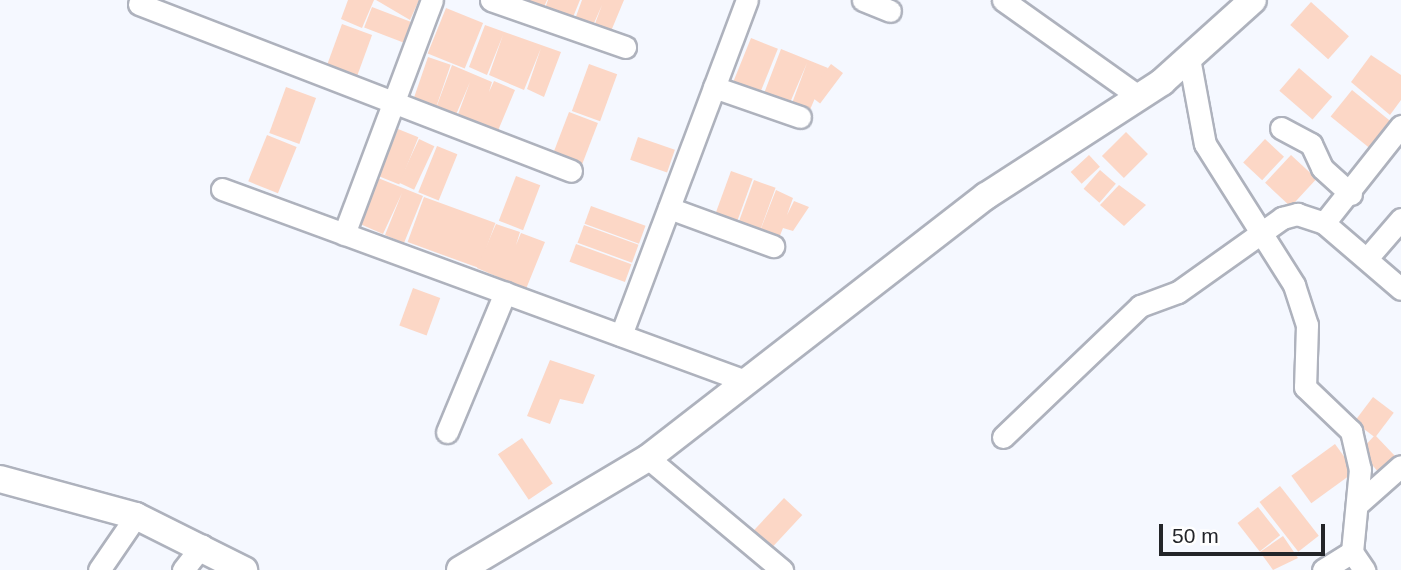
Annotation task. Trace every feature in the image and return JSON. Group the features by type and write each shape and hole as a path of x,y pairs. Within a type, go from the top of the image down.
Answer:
{"street":[{"path":"344,234 432,0"},
{"path":"491,0 625,47"},
{"path":"621,335 747,0"},
{"path":"863,0 890,11"},
{"path":"1003,0 1138,96"},
{"path":"471,563 649,458 986,195 1138,96 1189,58 1249,1"},
{"path":"139,4 393,105 572,171"},
{"path":"1189,58 1205,144 1262,229 1307,325 1305,387 1351,431 1358,454 1352,552 1364,570"},
{"path":"714,87 800,117"},
{"path":"1324,223 1351,194 1401,126"},
{"path":"1281,128 1311,144 1322,168 1351,194"},
{"path":"222,189 748,382"},
{"path":"669,208 773,246"},
{"path":"1003,437 1140,306 1178,292 1262,229 1297,214 1324,223 1369,256 1401,289"},
{"path":"1369,256 1401,219"},
{"path":"447,432 514,296"},
{"path":"649,458 782,570"},
{"path":"1357,504 1401,466"},
{"path":"3,484 136,516 202,546 244,570"},
{"path":"99,570 136,516"},
{"path":"183,570 202,546"},
{"path":"1323,570 1352,552"}],"building":[{"path":"348,0 374,0 362,28 341,19"},
{"path":"376,0 419,0 410,20"},
{"path":"516,0 547,0 543,9"},
{"path":"548,0 580,0 571,22 544,11"},
{"path":"582,0 624,0 609,36 593,29 602,5 591,30 574,22"},
{"path":"1311,2 1349,36 1328,59 1290,25"},
{"path":"372,7 411,22 403,43 364,28"},
{"path":"446,8 483,23 465,68 428,53"},
{"path":"342,24 372,35 355,81 325,70"},
{"path":"485,25 561,52 544,97 527,89 541,48 524,90 489,75 503,35 487,75 469,67"},
{"path":"751,38 778,49 759,95 732,84"},
{"path":"781,49 828,68 809,112 791,106 807,63 789,105 763,96"},
{"path":"1371,55 1401,75 1401,100 1390,115 1351,82"},
{"path":"428,57 451,65 436,107 413,100"},
{"path":"589,64 617,74 600,121 572,111"},
{"path":"831,64 843,73 820,103 808,94"},
{"path":"452,65 492,82 489,92 494,81 515,90 497,133 457,117 470,82 455,117 436,108"},
{"path":"1299,68 1332,97 1313,120 1279,91"},
{"path":"286,87 316,98 299,144 269,133"},
{"path":"1352,90 1396,125 1374,152 1331,116"},
{"path":"569,112 598,123 581,167 552,156"},
{"path":"398,129 418,137 399,185 379,176"},
{"path":"1126,132 1148,154 1124,178 1102,156"},
{"path":"267,135 297,147 278,193 248,181"},
{"path":"638,137 675,150 667,172 630,160"},
{"path":"419,139 434,146 414,190 399,183"},
{"path":"1265,139 1284,157 1262,180 1243,162"},
{"path":"437,146 457,154 439,201 418,192"},
{"path":"1089,155 1100,167 1082,184 1071,172"},
{"path":"1291,155 1317,179 1291,207 1265,183"},
{"path":"1100,170 1116,184 1099,203 1084,189"},
{"path":"731,171 753,179 736,225 714,217"},
{"path":"516,176 540,185 523,230 499,221"},
{"path":"378,178 423,196 404,243 385,235 402,193 383,234 360,224"},
{"path":"754,180 776,188 759,234 737,226"},
{"path":"1119,185 1146,205 1124,226 1100,205"},
{"path":"776,190 793,198 787,215 794,201 809,207 793,231 783,228 777,243 758,236"},
{"path":"424,197 495,223 479,268 408,242"},
{"path":"591,206 646,226 639,244 585,224"},
{"path":"496,224 520,232 516,245 521,233 545,242 526,289 477,268"},
{"path":"584,225 639,245 632,263 578,243"},
{"path":"576,244 631,264 625,282 570,262"},
{"path":"413,288 440,298 427,336 399,326"},
{"path":"550,360 595,375 583,404 560,399 550,424 527,416"},
{"path":"1373,397 1394,413 1375,437 1354,422"},
{"path":"1375,435 1395,456 1380,474 1360,451"},
{"path":"522,438 553,484 529,500 498,454"},
{"path":"1335,444 1355,472 1311,503 1291,476"},
{"path":"1280,486 1319,536 1298,552 1260,502"},
{"path":"784,498 802,515 772,548 753,531"},
{"path":"1258,507 1280,535 1260,551 1238,523"},
{"path":"1283,536 1298,558 1273,570 1260,552"}]}
